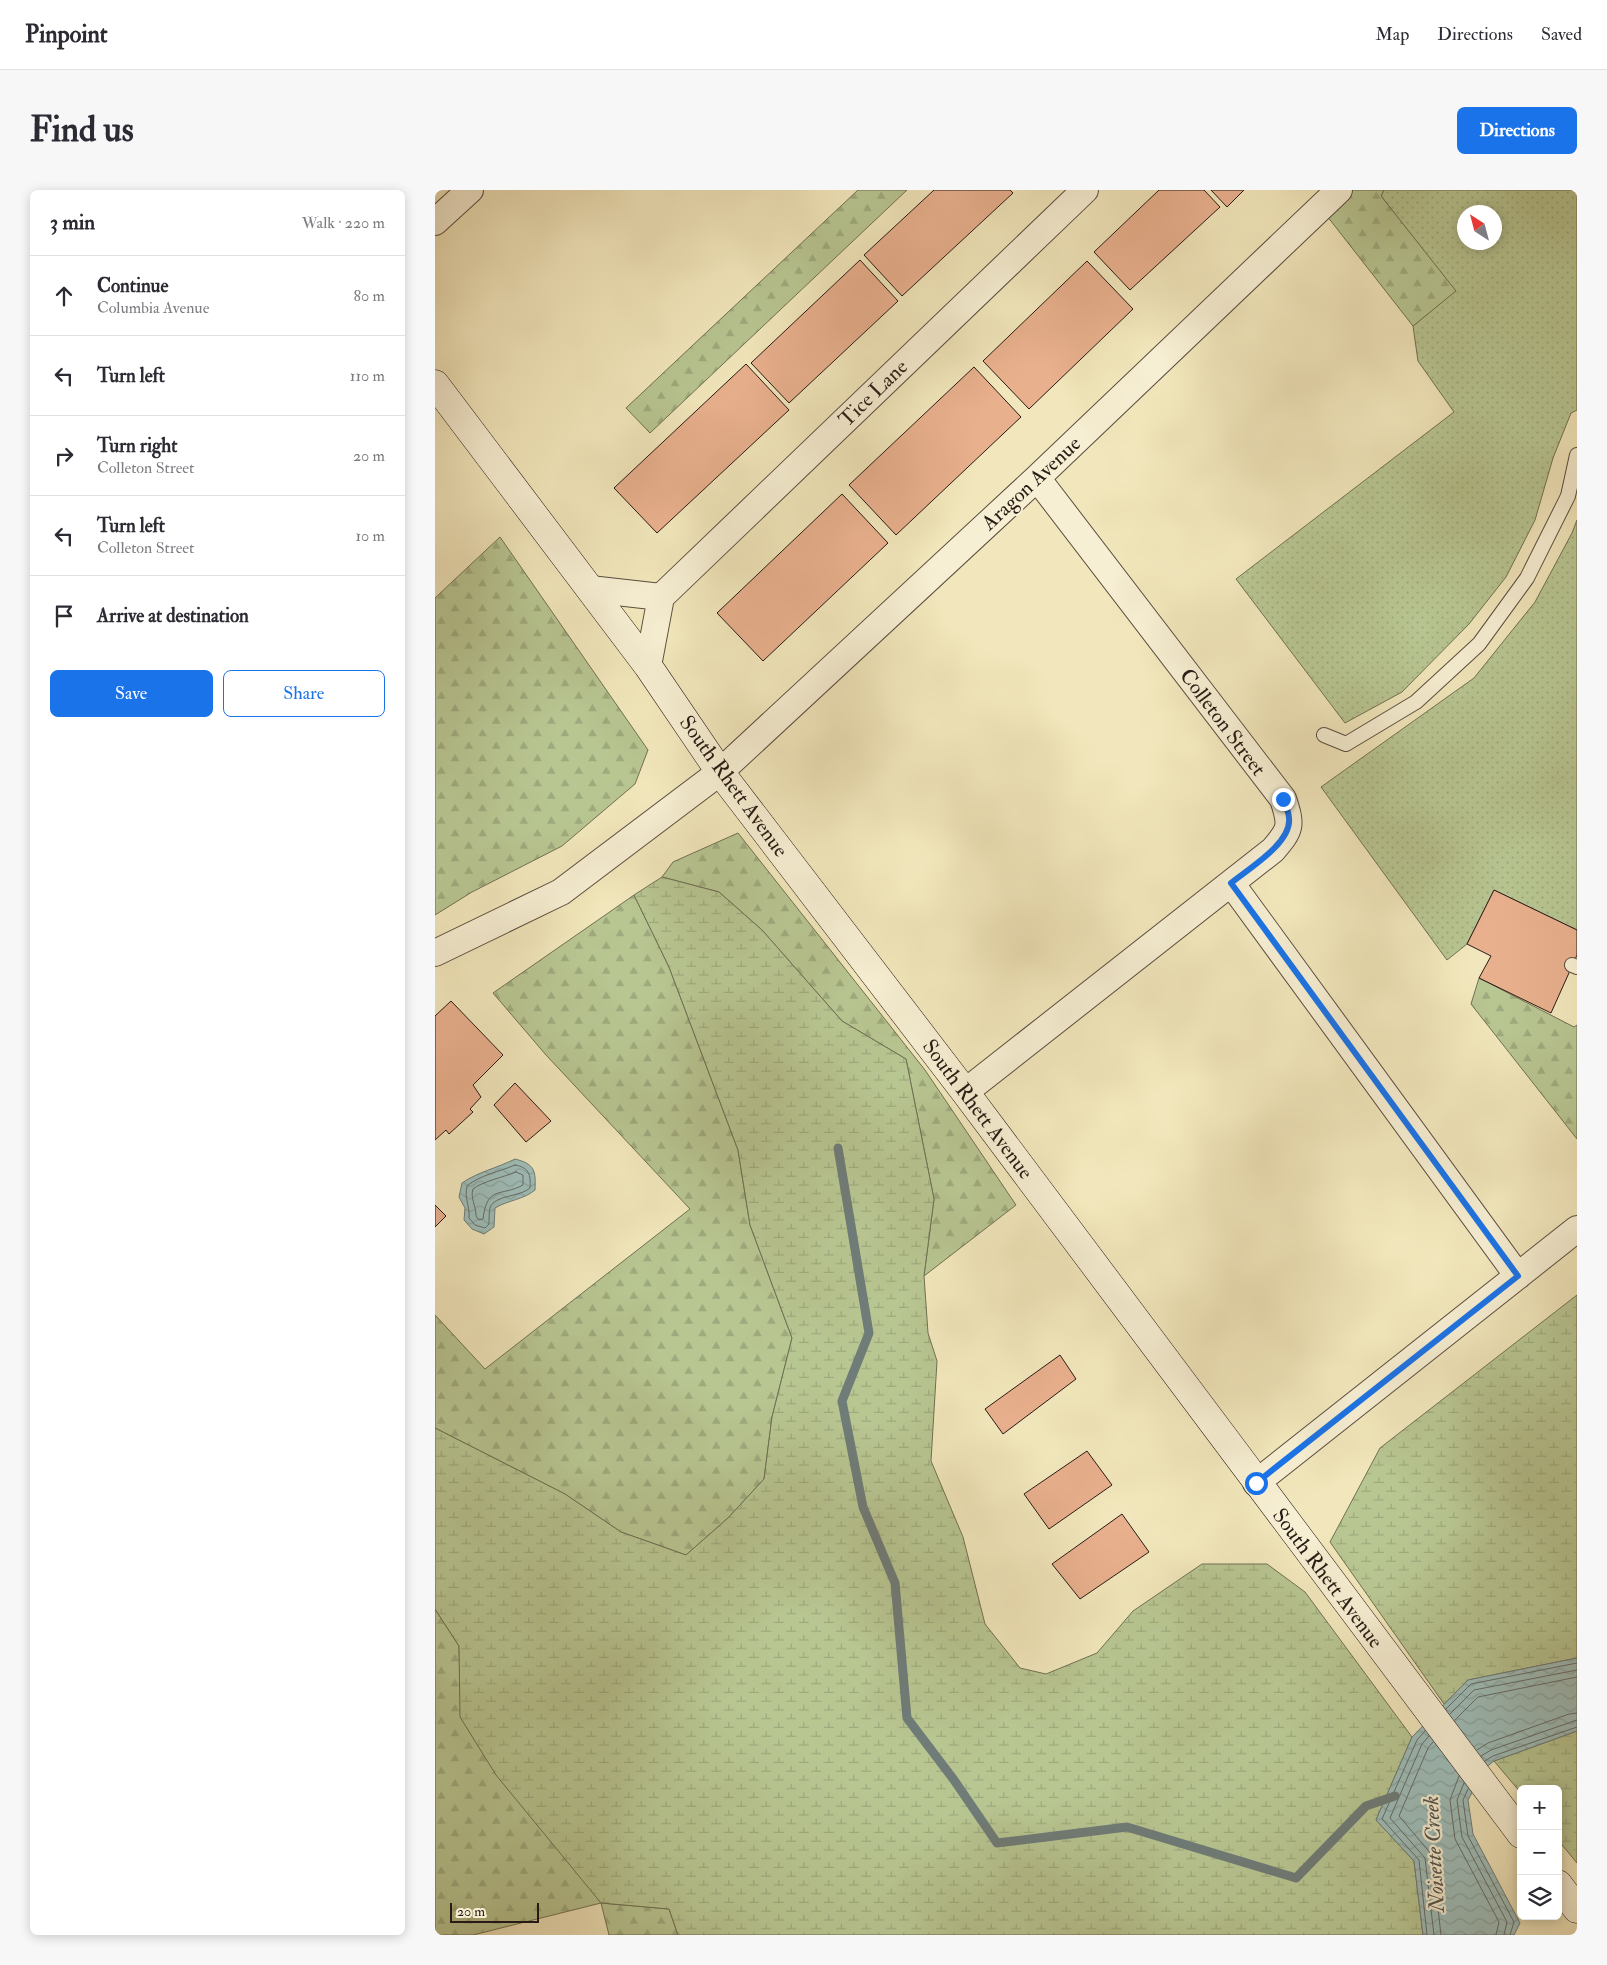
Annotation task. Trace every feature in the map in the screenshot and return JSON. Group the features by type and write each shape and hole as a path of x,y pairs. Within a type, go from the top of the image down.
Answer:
{"street":[{"path":"435,222 470,190"},
{"name":"Tice Lane","path":"661,597 1085,190"},
{"name":"Aragon Avenue","path":"435,953 561,892 720,772 1037,478 1339,190"},
{"name":"South Rhett Avenue","path":"435,384 648,666 720,772 965,1092 1517,1830"},
{"name":"Colleton Street","path":"965,1092 1273,850 1286,835 1290,819 1283,799 1037,478"},
{"path":"590,589 661,597 648,666"},
{"path":"1231,883 1518,1276"},
{"path":"1256,1483 1577,1229"},
{"path":"1562,1889 1577,1909"}],"lane":[{"path":"1324,735 1346,744 1416,702 1479,644 1527,578 1567,496 1577,455"}],"green space":[{"path":"858,190 907,190 650,433 626,408"},
{"path":"1339,190 1384,190 1381,196 1456,291 1413,326 1327,216"},
{"path":"1384,190 1577,190 1577,410 1571,413 1553,458 1535,520 1506,577 1469,624 1402,692 1345,723 1236,579 1454,412 1418,361 1413,326 1455,291 1381,196"},
{"path":"1577,520 1577,930 1494,890 1467,944 1447,960 1321,787 1474,678 1535,602"},
{"path":"500,537 648,750 635,784 562,846 472,892 435,915 435,598"},
{"path":"738,833 925,1070 1016,1205 924,1276 934,1199 906,1059 842,1021 762,930 719,892 662,877 673,862"},
{"path":"662,877 719,892 762,930 842,1021 906,1059 934,1199 924,1276 928,1333 937,1361 931,1461 963,1537 985,1624 1020,1668 1046,1674 1097,1653 1133,1611 1202,1564 1267,1564 1305,1592 1412,1737 1376,1820 1414,1861 1423,1935 678,1935 669,1909 601,1903 496,1775 460,1717 459,1646 435,1609 435,1428 565,1494 621,1532 686,1555 728,1518 764,1479 772,1417 792,1338 750,1225 738,1150 669,967 634,895"},
{"path":"634,895 669,967 738,1150 750,1225 792,1338 772,1417 764,1479 728,1518 686,1555 621,1532 565,1494 435,1428 435,1315 485,1369 690,1209 546,1055 493,993"},
{"path":"1479,978 1574,1027 1577,1025 1577,1139 1471,1004"},
{"path":"1577,1295 1577,1658 1468,1680 1444,1704 1330,1542 1380,1448"},
{"path":"435,1609 459,1646 461,1717 601,1903 473,1935 435,1935"},
{"path":"1577,1731 1577,1863 1562,1845 1562,1785 1517,1785 1517,1788 1494,1761"},
{"path":"601,1903 669,1909 678,1935 609,1935"}],"water":[{"path":"515,1159 527,1163 533,1169 535,1190 526,1196 495,1208 494,1227 484,1234 472,1229 464,1220 465,1208 459,1197 462,1183"},
{"name":"Noisette Creek","path":"1577,1658 1577,1731 1494,1761 1485,1768 1468,1800 1473,1834 1520,1923 1514,1935 1423,1935 1414,1861 1376,1820 1412,1737 1468,1680"}],"building":[{"path":"934,190 1010,190 1013,193 902,296 864,255"},
{"path":"1159,190 1204,190 1220,207 1130,290 1094,252"},
{"path":"1211,190 1244,190 1227,207"},
{"path":"860,260 898,301 789,403 751,363"},
{"path":"1087,261 1133,309 1029,409 983,361"},
{"path":"746,364 789,410 657,533 614,488"},
{"path":"974,367 1021,417 896,535 849,485"},
{"path":"842,494 888,543 763,661 717,613"},
{"path":"1494,890 1577,930 1577,955 1551,1013 1479,978 1491,956 1467,944"},
{"path":"451,1001 503,1055 473,1085 481,1097 470,1109 473,1112 449,1134 446,1130 435,1140 435,1016"},
{"path":"515,1083 551,1121 526,1142 494,1105"},
{"path":"435,1205 446,1216 435,1227"},
{"path":"1060,1355 1076,1379 1003,1434 985,1409"},
{"path":"1087,1451 1112,1485 1049,1529 1024,1494"},
{"path":"1122,1514 1149,1552 1080,1599 1052,1564"}],"waterway":[{"path":"838,1148 869,1333 842,1401 863,1507 895,1583 907,1718 954,1780 997,1843 1127,1827 1296,1878 1366,1806 1395,1796"}],"route":[{"path":"1256,1483 1518,1276 1231,883 1273,850 1286,835 1290,819 1283,799"}]}
